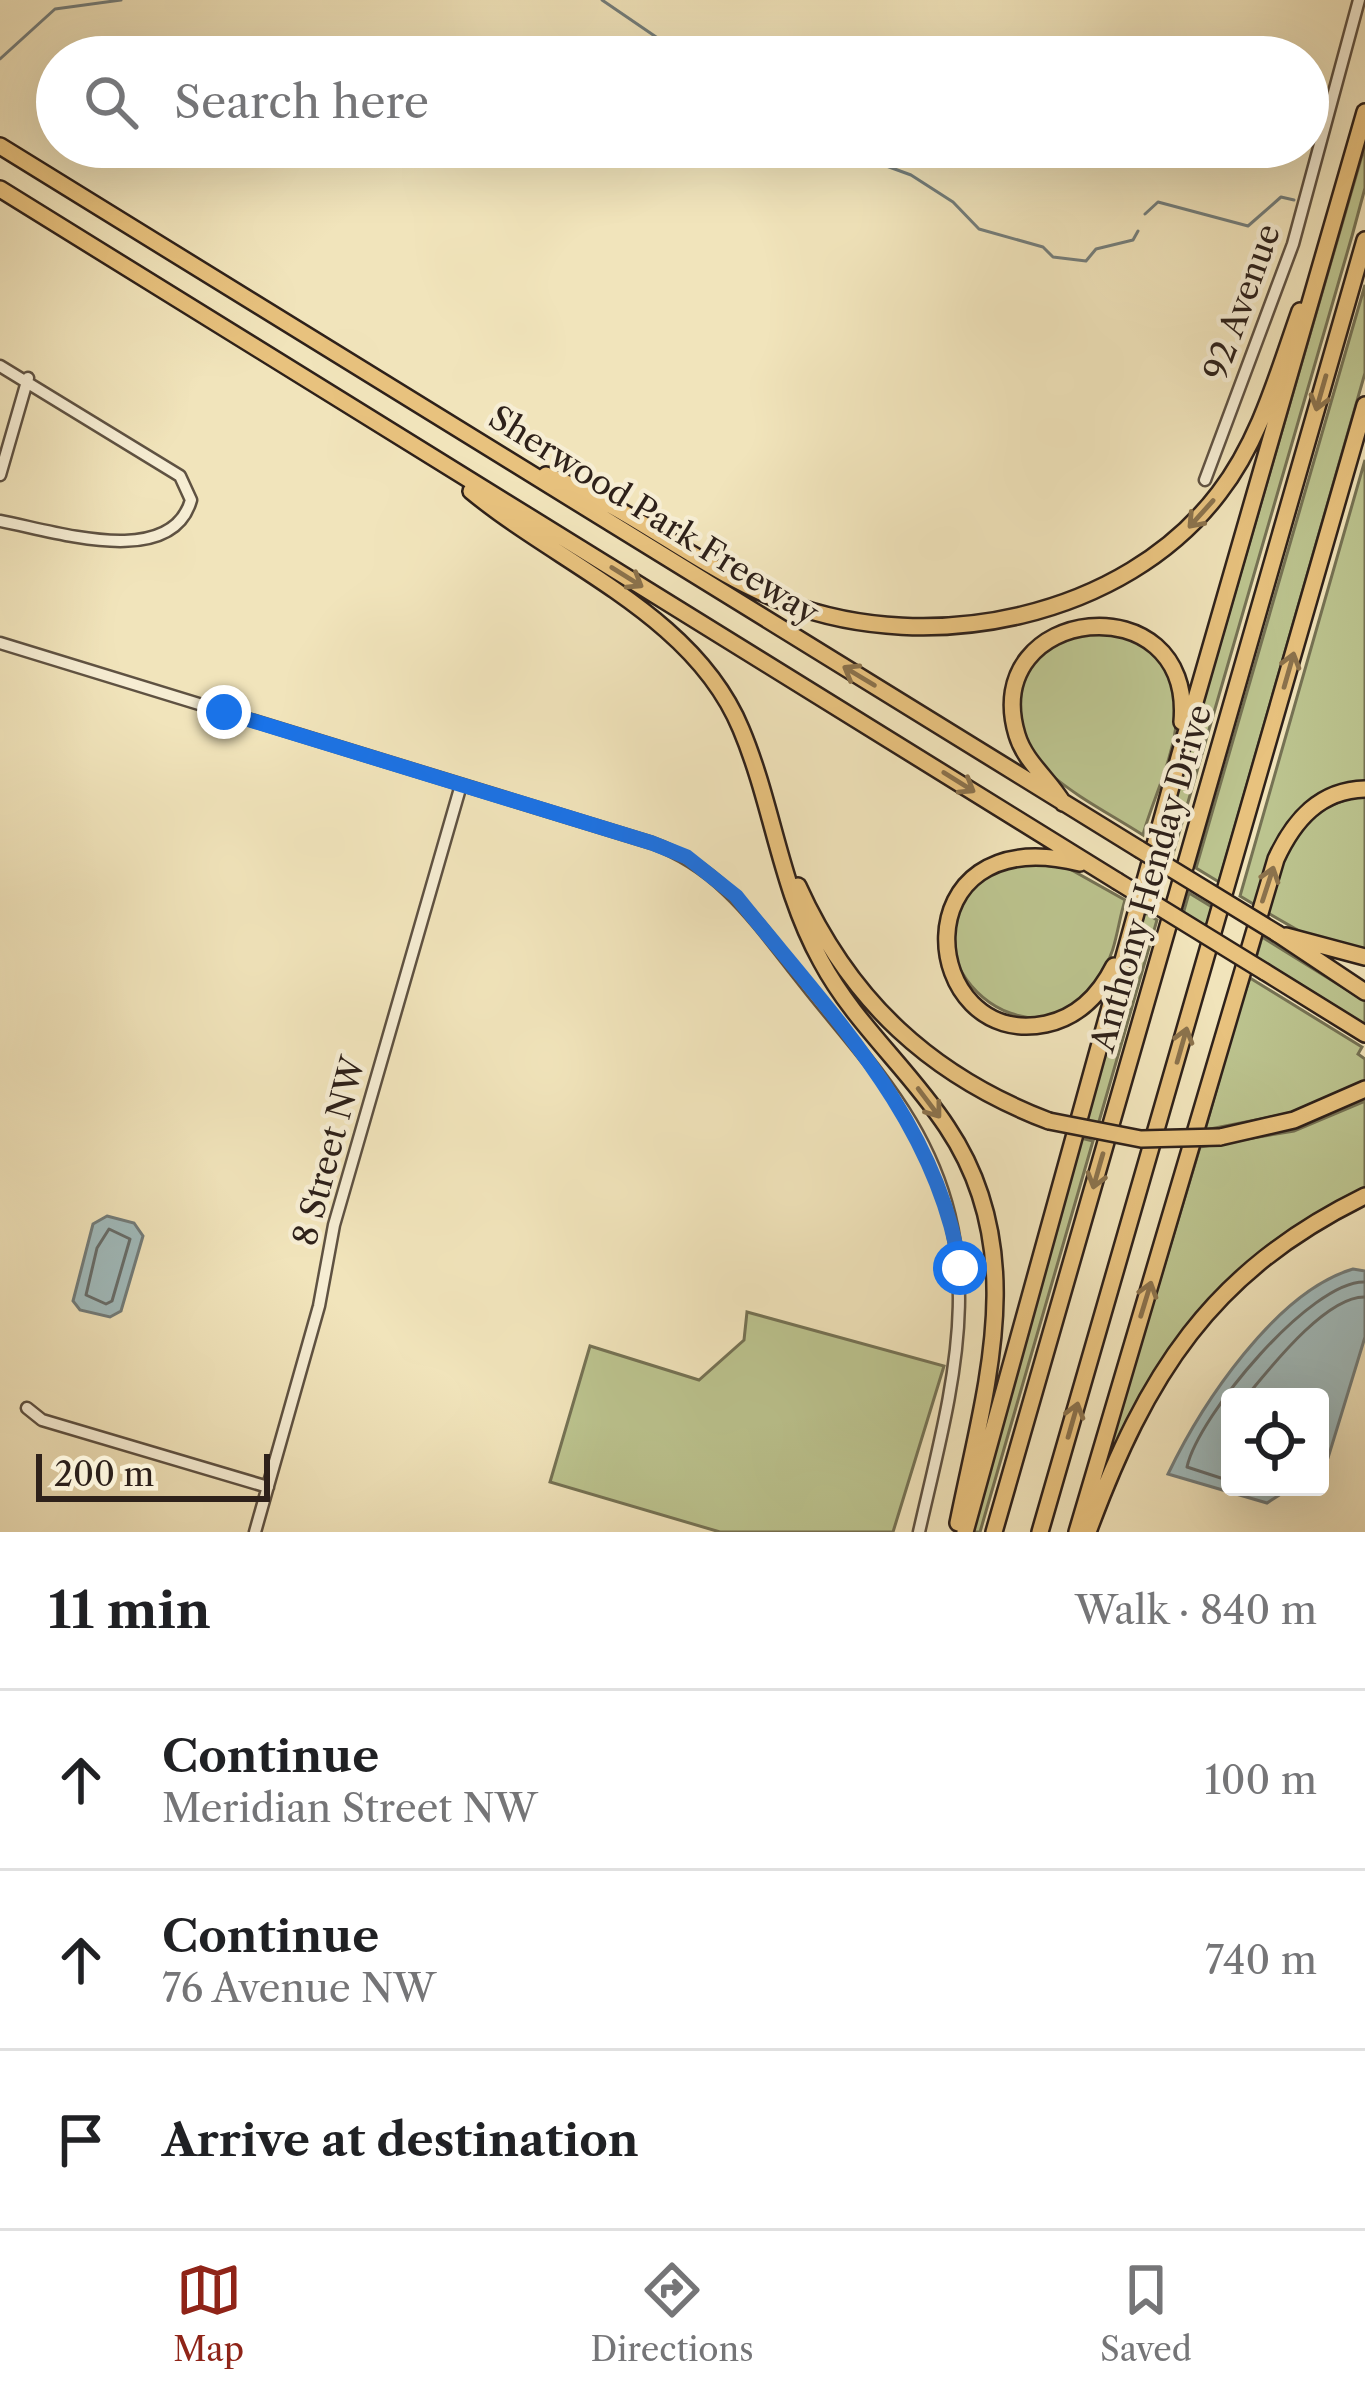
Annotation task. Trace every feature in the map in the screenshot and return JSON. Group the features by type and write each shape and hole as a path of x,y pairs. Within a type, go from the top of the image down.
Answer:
{"highway":[{"path":"961,1532 1365,112"},
{"name":"Sherwood Park Freeway","path":"0,146 1278,934"},
{"name":"Sherwood Park Freeway","path":"0,189 1365,1034"},
{"name":"Anthony Henday Drive","path":"994,1532 1365,240"},
{"path":"518,465 564,482 743,584 788,603 892,625 1008,618 1112,581 1163,548 1206,510 1250,445 1323,259"},
{"path":"1040,1532 1365,405"},
{"path":"456,471 473,493 637,608 690,655 730,707 814,922 858,990 938,1065 1049,1120 1141,1139 1220,1137 1294,1120 1365,1089"},
{"path":"1065,806 1025,754 1012,716 1024,664 1058,634 1085,625 1117,626 1161,652 1181,697 1180,754"},
{"path":"758,782 783,874 817,954 854,1011 947,1127 988,1215 997,1259 996,1332 961,1532"},
{"path":"1077,1532 1276,859 1308,811 1334,794 1365,789"},
{"path":"1098,868 1034,854 988,866 967,885 951,912 945,943 952,975 987,1014 1021,1025 1048,1023 1085,1005 1125,949"},
{"path":"1278,934 1365,957"},
{"path":"1278,934 1365,992"},
{"path":"1088,1532 1129,1426 1196,1321 1297,1234 1365,1196"}],"street":[{"name":"92 Avenue","path":"1329,111 1359,0"},
{"name":"92 Avenue","path":"1205,480 1293,244 1314,168"},
{"path":"0,366 28,378 183,480 190,492 188,512 161,535 135,544 0,521"},
{"path":"0,475 28,378"},
{"path":"0,647 672,850 736,896 888,1089 928,1155 957,1246 962,1308 956,1366 919,1532"},
{"name":"8 Street NW","path":"255,1532 319,1306 334,1225 461,784"},
{"path":"27,1408 42,1420 268,1487"}],"green space":[{"path":"1365,145 1365,188 1173,854 1161,847"},
{"path":"1365,285 1365,373 1219,882 1196,868"},
{"path":"1365,460 1365,783 1318,799 1289,824 1255,905 1240,896"},
{"path":"1100,629 1145,644 1165,664 1175,686 1174,738 1143,835 1048,772 1027,742 1022,723 1022,686 1039,653 1060,640"},
{"path":"1365,794 1365,951 1315,940 1268,913 1274,892 1269,890 1302,826 1327,808"},
{"path":"1017,862 1068,868 1125,900 1114,947 1101,976 1073,1006 1042,1017 1011,1013 983,997 962,973 952,944 955,912 976,883"},
{"path":"1189,893 1212,907 1206,927 1183,914"},
{"path":"1142,911 1157,920 1098,1125 1081,1121"},
{"path":"1262,937 1365,1001 1365,1026 1256,958"},
{"path":"1250,978 1362,1047 1358,1054 1365,1059 1365,1081 1296,1112 1205,1130 1220,1077 1216,1073"},
{"path":"1365,1101 1365,1192 1267,1251 1197,1316 1143,1396 1094,1498 1200,1147 1294,1131"},
{"path":"1077,1137 1093,1141 980,1532 971,1532"},
{"path":"747,1312 944,1366 893,1532 720,1532 550,1482 590,1346 699,1380 744,1340"}],"water":[{"path":"107,1216 134,1223 143,1236 121,1311 110,1317 80,1310 73,1301 93,1224"},
{"path":"1353,1269 1365,1271 1365,1337 1329,1455 1329,1388 1221,1388 1221,1490 1168,1474 1200,1416 1244,1354 1296,1301"},
{"path":"1243,1496 1278,1496 1267,1503"}],"waterway":[{"path":"0,59 55,9 121,0"},
{"path":"602,0 655,36"},
{"path":"892,168 953,202 979,229 1043,247 1053,257 1086,261 1096,249 1133,240 1138,231"},
{"path":"1145,214 1158,202 1248,226 1281,197 1294,200"}],"route":[{"path":"224,712 652,843 687,857 712,875 736,896 902,1107 941,1183 960,1268"}]}
